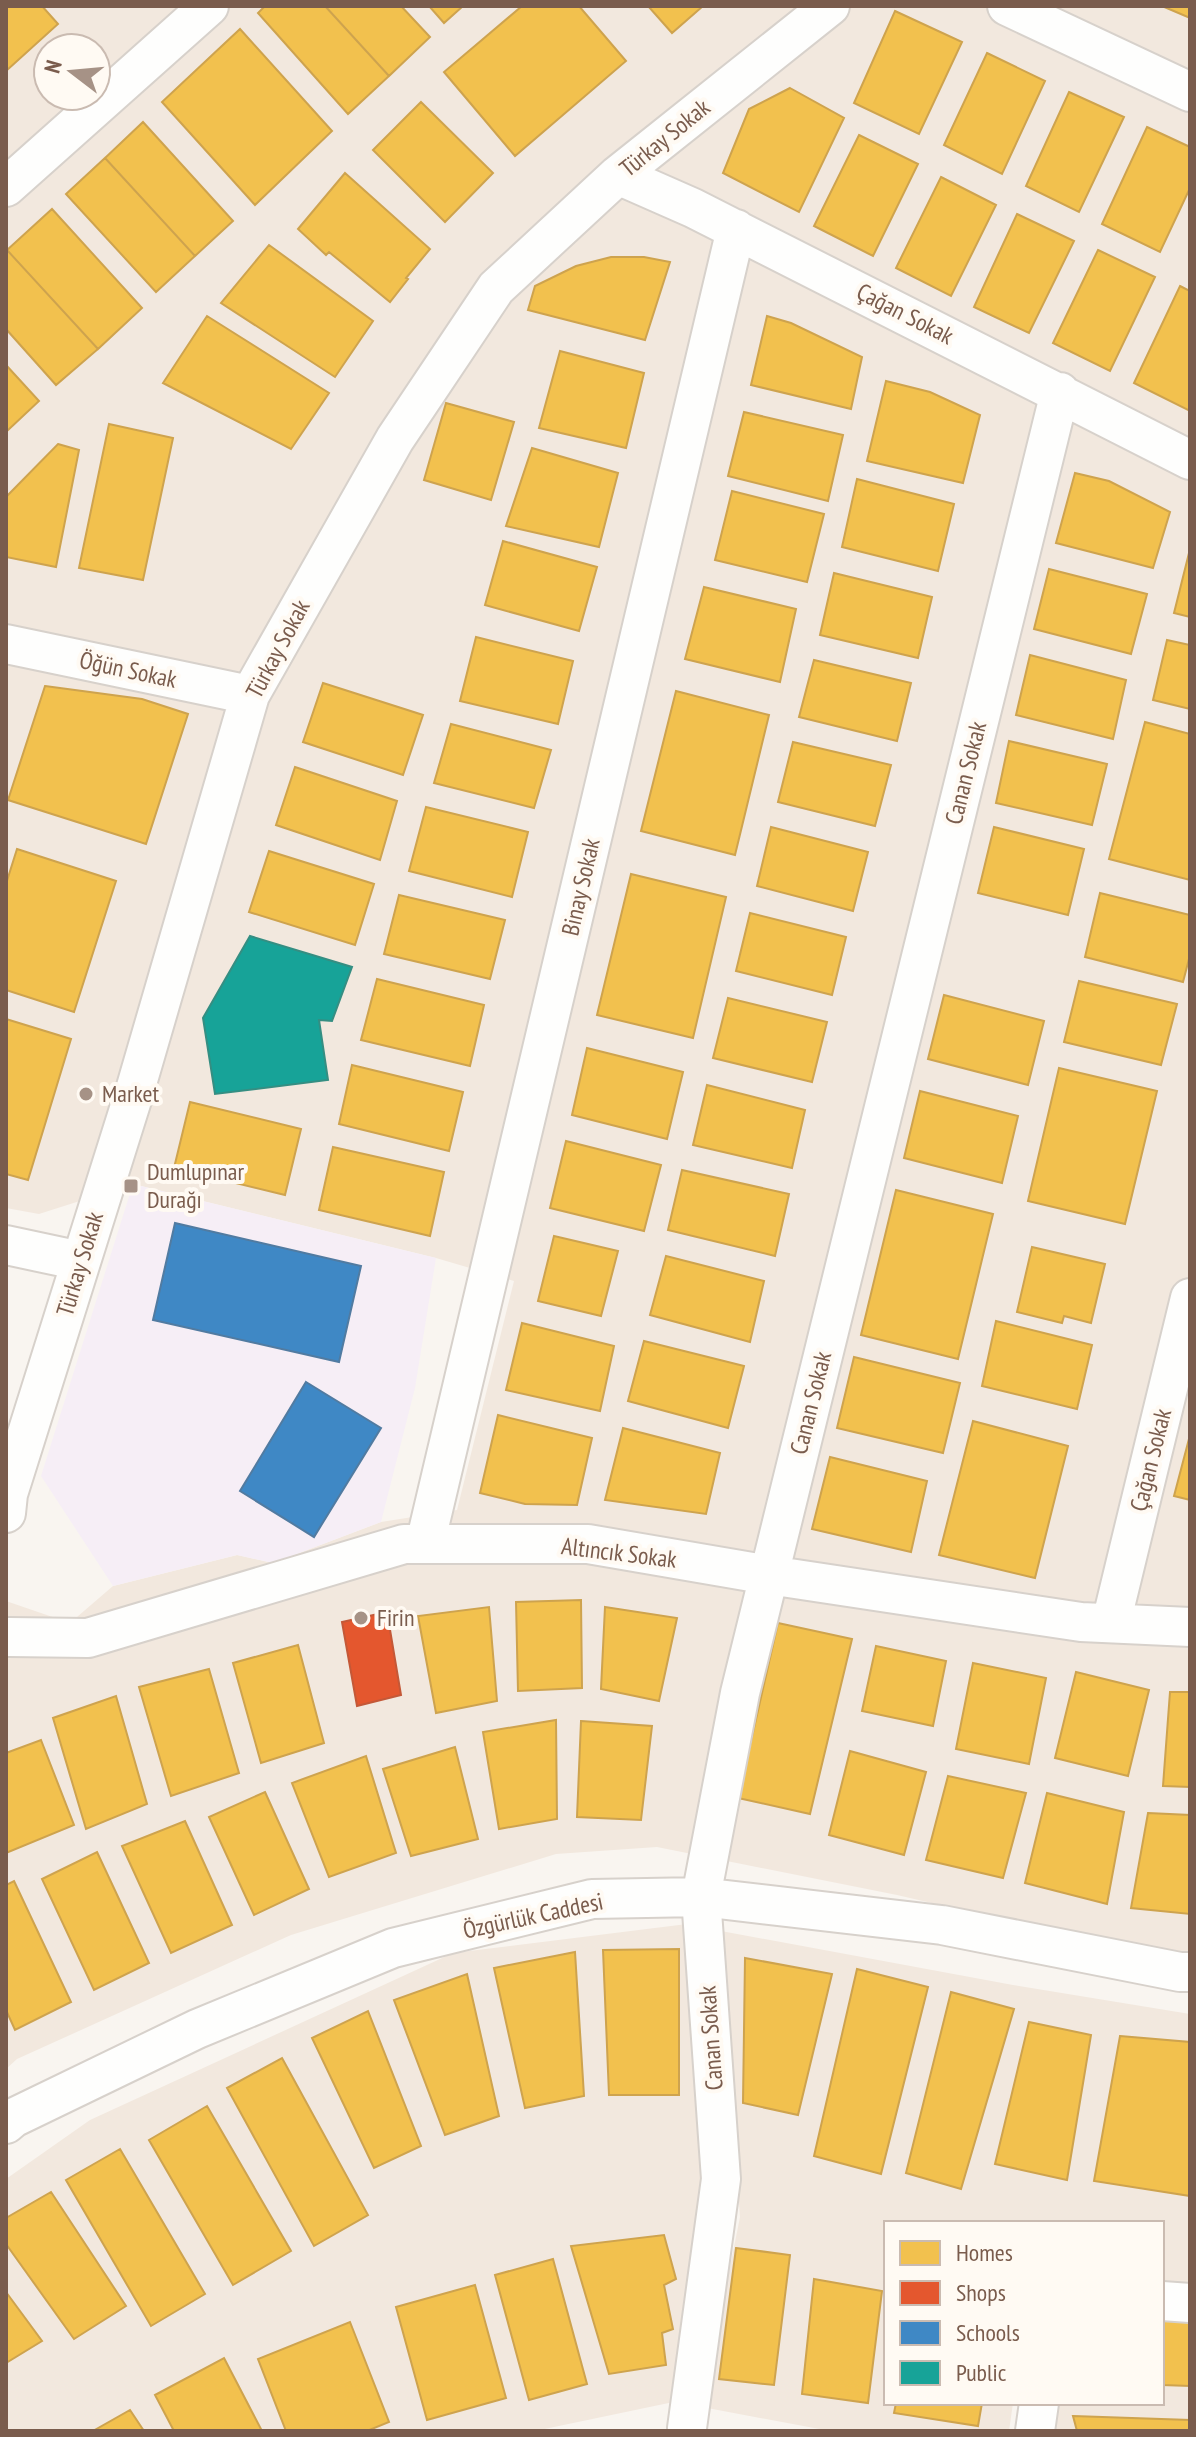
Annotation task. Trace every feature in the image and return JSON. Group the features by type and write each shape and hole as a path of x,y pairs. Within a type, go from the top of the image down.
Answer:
{"street":[{"path":"6,187 209,6"},
{"name":"Türkay Sokak","path":"7,1500 136,1087 250,695 395,439 496,288 618,175 830,6"},
{"path":"1007,6 1190,92"},
{"name":"Çağan Sokak","path":"618,175 736,229 1190,460"},
{"name":"Binay Sokak","path":"425,1544 736,229"},
{"name":"Canan Sokak","path":"689,2430 721,2179 701,1897 740,1693 1060,392"},
{"name":"Öğün Sokak","path":"6,644 250,695"},
{"path":"6,1245 81,1261"},
{"name":"Çağan Sokak","path":"1111,1623 1190,1298"},
{"name":"Altıncık Sokak","path":"7,1634 88,1638 404,1544 588,1544 1081,1622 1190,1627"},
{"name":"Özgürlük Caddesi","path":"6,2124 197,2029 393,1948 592,1899 701,1897 942,1925 1165,1970 1190,1972"},
{"path":"1164,2301 1190,2303"},
{"path":"1035,2431 1039,2405"}],"shaded area":[{"path":"6,6 1190,6 1190,1956 1151,1954 897,1895 657,1847 556,1854 291,1935 17,2059 6,2069 6,1601 70,1623 113,1586 237,1555 273,1563 381,1522 457,1510 514,1281 436,1258 133,1184 39,1214 6,1208"},
{"path":"133,1184 436,1258 415,1388 381,1522 273,1563 237,1555 113,1586 41,1476"},
{"path":"687,1924 705,2185 683,2400 535,2431 6,2431 6,2179 90,2120 453,1953"},
{"path":"721,1931 1190,2014 1190,2290 1164,2288 1164,2221 884,2221 884,2405 1013,2405 1009,2431 830,2431 702,2407 740,2217"},
{"path":"1164,2315 1190,2318 1190,2431 1055,2431 1057,2405 1164,2405"}],"building: Homes":[{"path":"6,6 42,6 58,24 49,32 32,32 32,48 6,71"},
{"path":"265,6 325,6 389,76 348,114 258,13"},
{"path":"325,6 401,6 430,37 389,76"},
{"path":"429,6 463,6 444,23"},
{"path":"522,6 579,6 626,61 515,156 444,72"},
{"path":"648,6 703,6 672,33"},
{"path":"1162,6 1190,6 1190,18"},
{"path":"895,11 962,42 919,134 854,103"},
{"path":"240,29 332,131 255,205 162,102"},
{"path":"987,53 1045,81 1002,174 944,145"},
{"path":"790,88 844,118 799,212 723,173 749,109"},
{"path":"1069,92 1124,117 1079,212 1026,186"},
{"path":"421,102 493,173 445,222 373,150"},
{"path":"143,122 233,221 195,256 105,158"},
{"path":"1147,127 1190,147 1190,188 1160,252 1102,224"},
{"path":"859,135 918,164 873,256 814,226"},
{"path":"105,158 195,256 156,292 66,194"},
{"path":"345,173 430,249 390,302 329,252 326,255 298,229"},
{"path":"941,177 996,205 951,296 896,268"},
{"path":"52,209 142,308 98,349 7,250"},
{"path":"1017,214 1074,241 1029,333 974,307"},
{"path":"269,245 373,321 335,377 221,303"},
{"path":"7,250 98,349 56,385 6,329"},
{"path":"1098,250 1155,277 1110,371 1053,343"},
{"path":"611,257 644,257 670,262 645,340 528,310 535,286 576,266"},
{"path":"1180,286 1190,291 1190,411 1134,383"},
{"path":"207,316 329,393 291,449 163,383"},
{"path":"767,316 791,323 862,357 851,409 751,385"},
{"path":"560,351 644,373 626,448 539,428"},
{"path":"6,365 39,401 6,432"},
{"path":"886,381 930,392 980,415 963,483 867,461"},
{"path":"446,403 514,422 491,500 424,480"},
{"path":"744,412 843,435 828,501 728,476"},
{"path":"109,424 173,438 143,580 79,568"},
{"path":"58,444 79,450 56,567 6,557 6,497"},
{"path":"532,448 618,473 599,547 506,526"},
{"path":"1075,473 1109,481 1170,512 1153,568 1056,543"},
{"path":"857,479 954,504 938,571 842,547"},
{"path":"732,491 824,514 807,582 715,560"},
{"path":"503,541 597,567 579,631 485,605"},
{"path":"1190,549 1190,617 1174,613"},
{"path":"1049,569 1147,594 1131,654 1034,629"},
{"path":"834,573 932,597 918,658 820,635"},
{"path":"704,587 796,609 780,682 685,659"},
{"path":"476,637 573,661 558,724 460,701"},
{"path":"1167,640 1190,645 1190,709 1153,700"},
{"path":"1030,655 1126,680 1113,739 1016,715"},
{"path":"814,660 911,683 897,741 799,717"},
{"path":"323,683 423,715 403,775 303,742"},
{"path":"45,686 142,699 188,714 146,844 8,800"},
{"path":"676,691 769,715 735,855 641,831"},
{"path":"1145,722 1190,734 1190,880 1109,859"},
{"path":"451,724 551,750 534,808 434,783"},
{"path":"1009,741 1107,764 1092,825 996,803"},
{"path":"793,742 891,765 875,826 778,802"},
{"path":"295,767 397,801 380,860 276,825"},
{"path":"426,807 528,832 512,897 409,871"},
{"path":"771,827 868,852 853,911 757,886"},
{"path":"994,827 1084,849 1068,915 978,893"},
{"path":"17,849 116,881 74,1012 6,990 6,884"},
{"path":"269,851 374,884 355,945 249,912"},
{"path":"631,874 726,897 693,1038 597,1015"},
{"path":"1100,893 1190,915 1190,955 1183,982 1085,957"},
{"path":"399,895 505,920 490,979 384,954"},
{"path":"750,913 846,937 832,995 736,971"},
{"path":"377,979 484,1005 470,1066 361,1040"},
{"path":"1079,981 1177,1004 1161,1065 1064,1042"},
{"path":"944,995 1044,1021 1028,1085 928,1059"},
{"path":"728,998 827,1022 812,1082 713,1058"},
{"path":"6,1019 71,1039 28,1180 6,1174"},
{"path":"587,1048 683,1072 667,1139 572,1115"},
{"path":"352,1065 463,1092 449,1151 339,1124"},
{"path":"1059,1068 1157,1091 1125,1224 1028,1201"},
{"path":"707,1085 805,1110 792,1168 693,1145"},
{"path":"920,1091 1018,1116 1002,1183 904,1158"},
{"path":"190,1102 301,1129 285,1195 174,1168"},
{"path":"566,1141 661,1165 644,1231 550,1208"},
{"path":"333,1147 444,1172 430,1236 319,1210"},
{"path":"682,1170 789,1194 775,1256 668,1230"},
{"path":"896,1190 993,1214 958,1359 861,1335"},
{"path":"554,1236 618,1251 601,1316 538,1301"},
{"path":"1032,1247 1105,1264 1091,1323 1064,1316 1062,1323 1017,1312"},
{"path":"666,1256 764,1281 750,1342 650,1315"},
{"path":"996,1321 1092,1345 1077,1409 982,1386"},
{"path":"522,1323 614,1346 600,1411 506,1390"},
{"path":"644,1341 744,1366 728,1428 628,1401"},
{"path":"854,1357 960,1383 943,1453 837,1428"},
{"path":"498,1415 592,1438 577,1505 525,1504 480,1493"},
{"path":"973,1421 1068,1446 1035,1578 939,1555"},
{"path":"623,1428 720,1453 706,1514 605,1500"},
{"path":"1190,1435 1190,1500 1174,1496"},
{"path":"830,1457 927,1481 911,1552 812,1529"},
{"path":"581,1600 582,1688 518,1691 516,1602"},
{"path":"489,1607 497,1701 436,1713 418,1616"},
{"path":"605,1607 677,1618 659,1701 601,1689"},
{"path":"778,1623 852,1639 810,1814 738,1798"},
{"path":"298,1645 324,1743 261,1763 233,1663"},
{"path":"876,1646 946,1661 933,1726 862,1711"},
{"path":"973,1663 1046,1678 1029,1764 956,1749"},
{"path":"209,1669 239,1773 171,1796 139,1687"},
{"path":"1076,1672 1149,1690 1128,1776 1055,1758"},
{"path":"1170,1692 1190,1692 1190,1787 1163,1786"},
{"path":"116,1696 147,1804 86,1829 53,1718"},
{"path":"556,1720 557,1819 499,1829 483,1732"},
{"path":"581,1721 652,1726 641,1820 577,1817"},
{"path":"41,1740 74,1825 6,1853 6,1753"},
{"path":"455,1747 478,1839 411,1856 383,1769"},
{"path":"850,1751 926,1772 904,1855 829,1835"},
{"path":"366,1756 396,1853 329,1877 292,1783"},
{"path":"948,1776 1026,1793 1003,1878 926,1860"},
{"path":"265,1792 309,1889 254,1915 209,1817"},
{"path":"1047,1793 1124,1812 1107,1904 1025,1883"},
{"path":"1148,1813 1190,1815 1190,1914 1131,1908"},
{"path":"185,1821 232,1925 171,1953 122,1846"},
{"path":"97,1852 149,1963 94,1990 42,1879"},
{"path":"14,1881 71,2002 15,2030 6,2010 6,1885"},
{"path":"679,1949 679,2095 609,2095 603,1950"},
{"path":"575,1952 584,2096 525,2108 494,1968"},
{"path":"745,1958 832,1974 798,2115 743,2103"},
{"path":"857,1969 928,1987 881,2174 814,2156"},
{"path":"467,1974 499,2116 445,2135 394,2000"},
{"path":"951,1992 1014,2009 961,2189 906,2173"},
{"path":"368,2011 421,2146 374,2168 312,2038"},
{"path":"1029,2022 1091,2035 1067,2180 995,2164"},
{"path":"1120,2036 1190,2042 1190,2196 1094,2181"},
{"path":"282,2058 368,2215 314,2246 227,2088"},
{"path":"207,2106 291,2251 233,2285 149,2140"},
{"path":"120,2149 205,2294 151,2326 66,2180"},
{"path":"51,2192 126,2306 74,2339 6,2244 6,2218"},
{"path":"664,2235 676,2279 664,2285 673,2329 662,2333 666,2365 609,2374 571,2246"},
{"path":"736,2248 790,2255 774,2385 719,2379"},
{"path":"553,2259 587,2384 529,2400 495,2275"},
{"path":"814,2279 882,2291 868,2403 802,2394"},
{"path":"475,2285 506,2398 427,2420 396,2307"},
{"path":"6,2292 42,2341 6,2363"},
{"path":"1164,2320 1190,2320 1190,2386 1164,2385"},
{"path":"350,2322 389,2422 367,2431 286,2431 258,2359"},
{"path":"224,2358 262,2431 174,2431 155,2395"},
{"path":"896,2405 982,2405 978,2426 894,2413"},
{"path":"130,2410 144,2431 93,2431"},
{"path":"1073,2416 1190,2420 1190,2431 1077,2431"}],"building: Shops":[{"path":"387,1612 401,1695 357,1706 342,1622"}],"building: Schools":[{"path":"175,1223 361,1266 339,1362 153,1320"},
{"path":"306,1382 381,1428 314,1537 240,1491"}],"building: Public":[{"path":"250,936 352,967 332,1021 319,1020 328,1080 215,1094 203,1018"}],"place":[{"name":"Market","path":"86,1094"},
{"name":"Dumlupınar Durağı","path":"131,1186"},
{"name":"Firin","path":"361,1618"}]}
